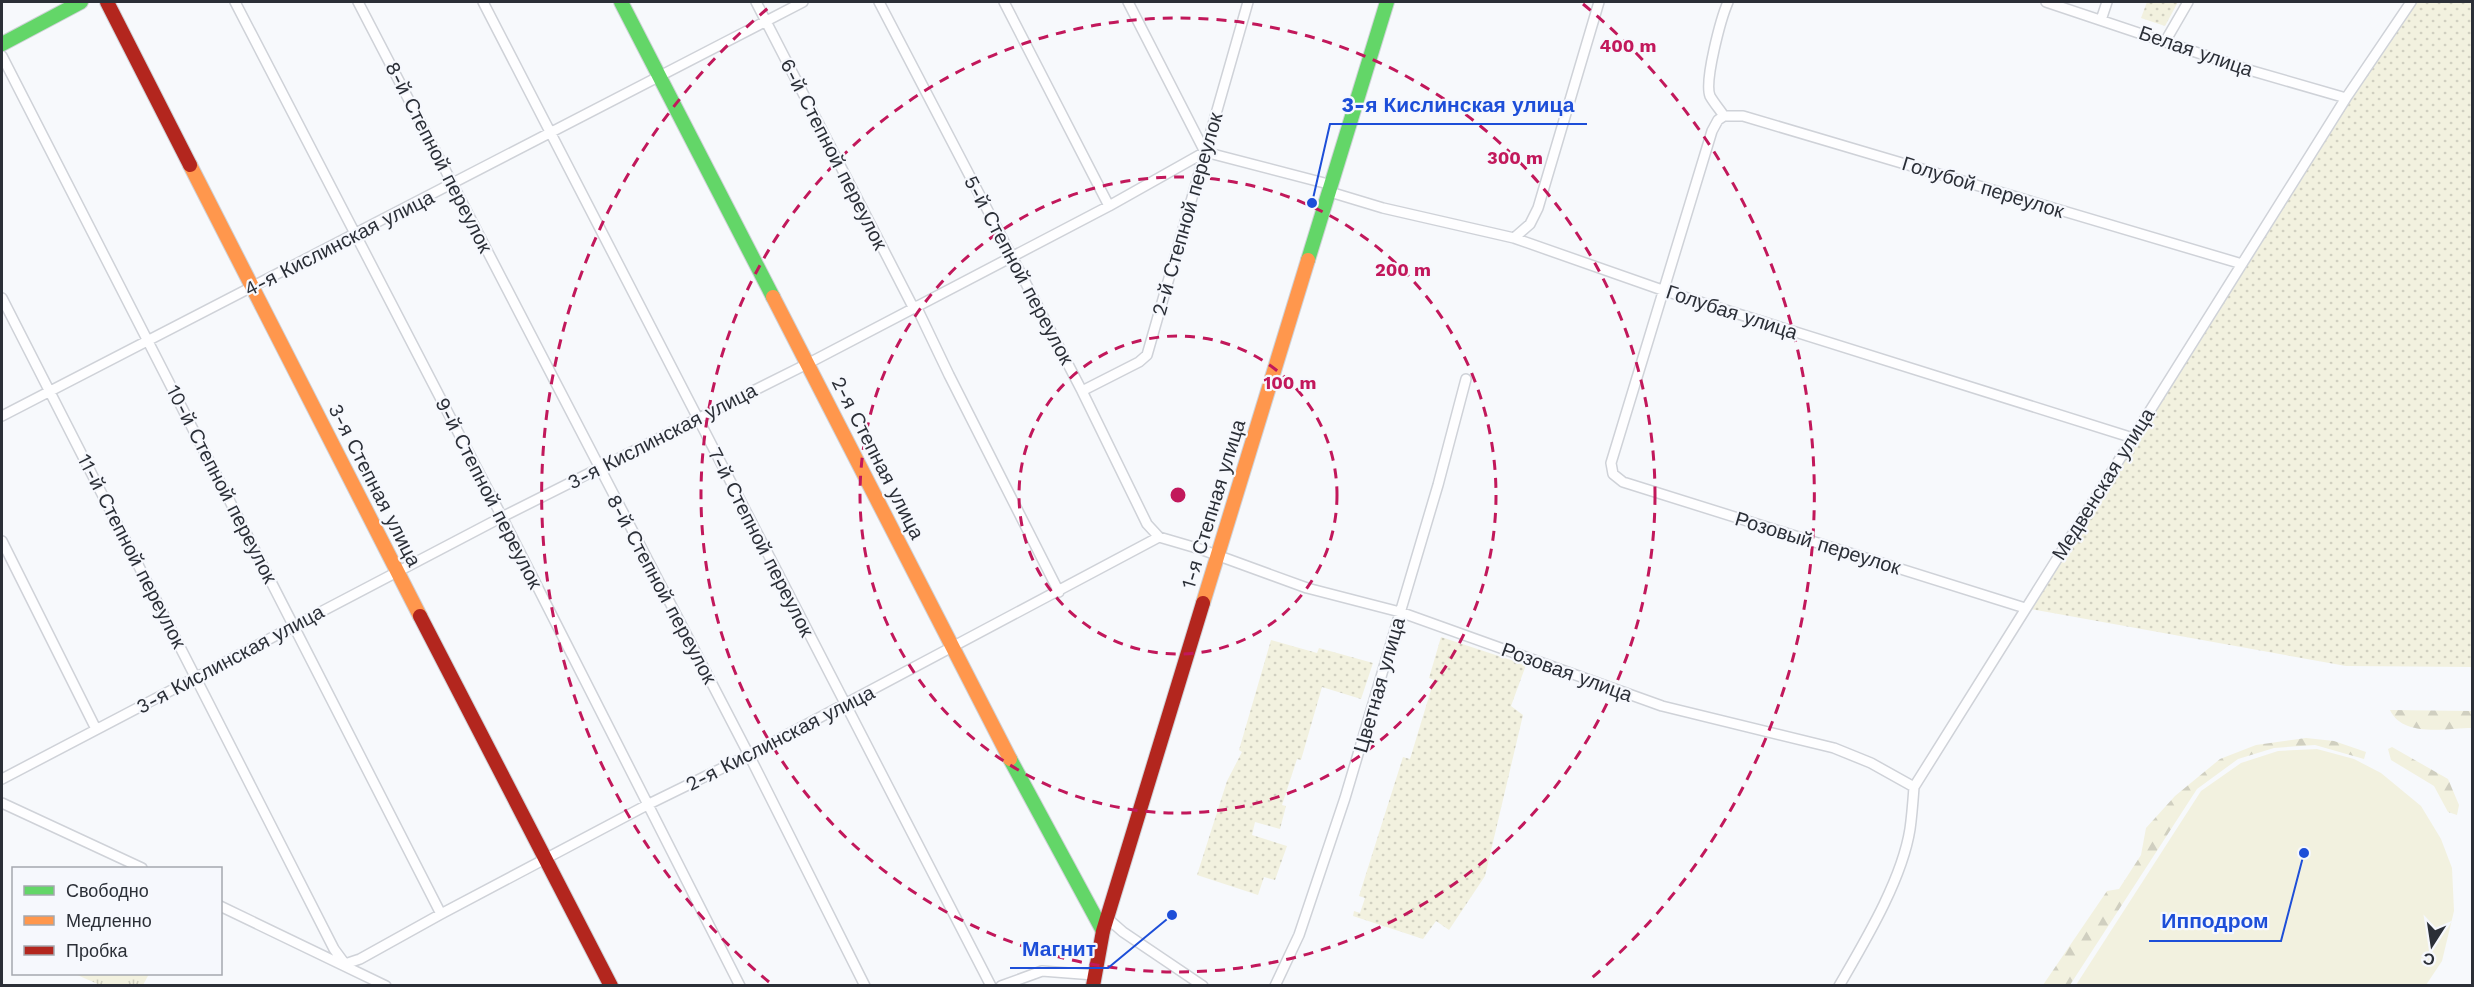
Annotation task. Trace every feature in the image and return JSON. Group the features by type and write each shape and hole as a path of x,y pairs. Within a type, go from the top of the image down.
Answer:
{"street":[{"path":"2,44 81,2"},
{"name":"3-я Степная улица","path":"107,2 611,986"},
{"name":"9-й Степной переулок","path":"235,2 649,804 740,986"},
{"name":"8-й Степной переулок","path":"358,2 749,755 865,986"},
{"name":"7-й Степной переулок","path":"483,2 991,986"},
{"name":"2-я Степная улица","path":"621,2 1063,860 1105,924"},
{"name":"6-й Степной переулок","path":"756,2 915,307 1059,592"},
{"name":"4-я Кислинская улица","path":"2,416 803,2"},
{"name":"5-й Степной переулок","path":"879,2 1082,390 1147,524 1159,537"},
{"path":"1004,2 1109,206"},
{"path":"1128,2 1205,152 1331,188"},
{"name":"2-й Степной переулок","path":"1082,390 1138,362 1147,355 1248,2"},
{"name":"1-я Степная улица","path":"1093,980 1105,924 1387,2"},
{"path":"1514,238 1530,224 1538,208 1599,2"},
{"path":"1665,291 1712,130 1718,120 1724,116 1709,94 1710,75 1722,16 1728,2"},
{"name":"Белая улица","path":"2046,2 2166,40 2249,70 2346,98"},
{"path":"2102,20 2107,2"},
{"path":"2166,40 2188,2"},
{"name":"Медвенская улица","path":"1839,986 1879,913 1902,858 1910,830 1914,787 2346,98 2410,2"},
{"name":"10-й Степной переулок","path":"2,56 441,914"},
{"name":"Голубой переулок","path":"1724,116 1743,116 2242,264"},
{"name":"3-я Кислинская улица","path":"2,778 501,517 807,364 1109,206 1205,152"},
{"name":"Голубая улица","path":"1331,188 1383,208 1514,238 1665,291 2133,438"},
{"name":"Розовый переулок","path":"1665,291 1611,463 1613,474 1623,482 2025,608"},
{"name":"11-й Степной переулок","path":"2,298 334,949 345,964"},
{"name":"Цветная улица","path":"1275,986 1299,935 1346,798 1466,380"},
{"path":"1159,537 1218,556"},
{"name":"2-я Кислинская улица","path":"345,964 360,959 649,804 749,755 953,648 1159,537"},
{"path":"2,541 96,729"},
{"name":"Розовая улица","path":"1218,556 1307,588 1400,612 1662,706 1834,748 1871,763 1914,787"},
{"path":"2,802 140,867"},
{"path":"222,907 387,986"},
{"path":"1105,924 1123,932 1203,986"},
{"path":"1001,986 1042,971 1093,980"}],"green space":[{"path":"2147,2 2178,2 2165,26 2141,18"},
{"path":"2409,2 2472,2 2472,667 2346,666 2025,608"},
{"path":"1441,637 1526,665 1511,706 1523,715 1485,876 1449,930 1436,921 1423,939 1353,916 1354,911 1360,913 1365,898 1359,896 1403,757 1410,759 1434,680 1429,678"},
{"path":"1271,640 1317,653 1319,648 1373,663 1361,699 1322,687 1301,760 1297,759 1282,805 1286,806 1280,829 1255,822 1252,835 1287,846 1275,880 1264,877 1258,895 1197,875 1227,781 1242,752 1239,750"},
{"path":"2390,710 2472,711 2472,728 2426,730 2415,728 2396,719"},
{"path":"2306,738 2334,741 2366,752 2364,759 2315,745 2274,748 2238,759 2197,789 2070,985 2043,985 2107,891 2119,889 2141,855 2146,828 2175,796 2220,759 2256,745"},
{"path":"2392,747 2448,779 2459,805 2457,815 2448,812 2434,786 2391,760 2388,749"},
{"path":"2317,749 2354,759 2381,773 2421,806 2441,839 2452,868 2454,911 2442,961 2426,985 2076,985 2201,791 2241,763 2278,751"},
{"path":"77,975 148,975 143,985 100,985"}],"traffic: fast":[{"path":"2,44 81,2"},
{"path":"621,2 773,297"},
{"path":"1308,260 1387,2"},
{"path":"1010,759 1103,931"}],"traffic: slow":[{"path":"190,165 420,616"},
{"path":"1203,603 1308,260"},
{"path":"773,297 1010,759"}],"traffic: jam":[{"path":"107,2 190,165"},
{"path":"1093,986 1103,931 1203,603"},
{"path":"420,616 611,986"}],"place":[{"name":"3-я Кислинская улица","path":"1312,203"},
{"name":"Ипподром","path":"2304,853"},
{"name":"Магнит","path":"1172,915"}]}
